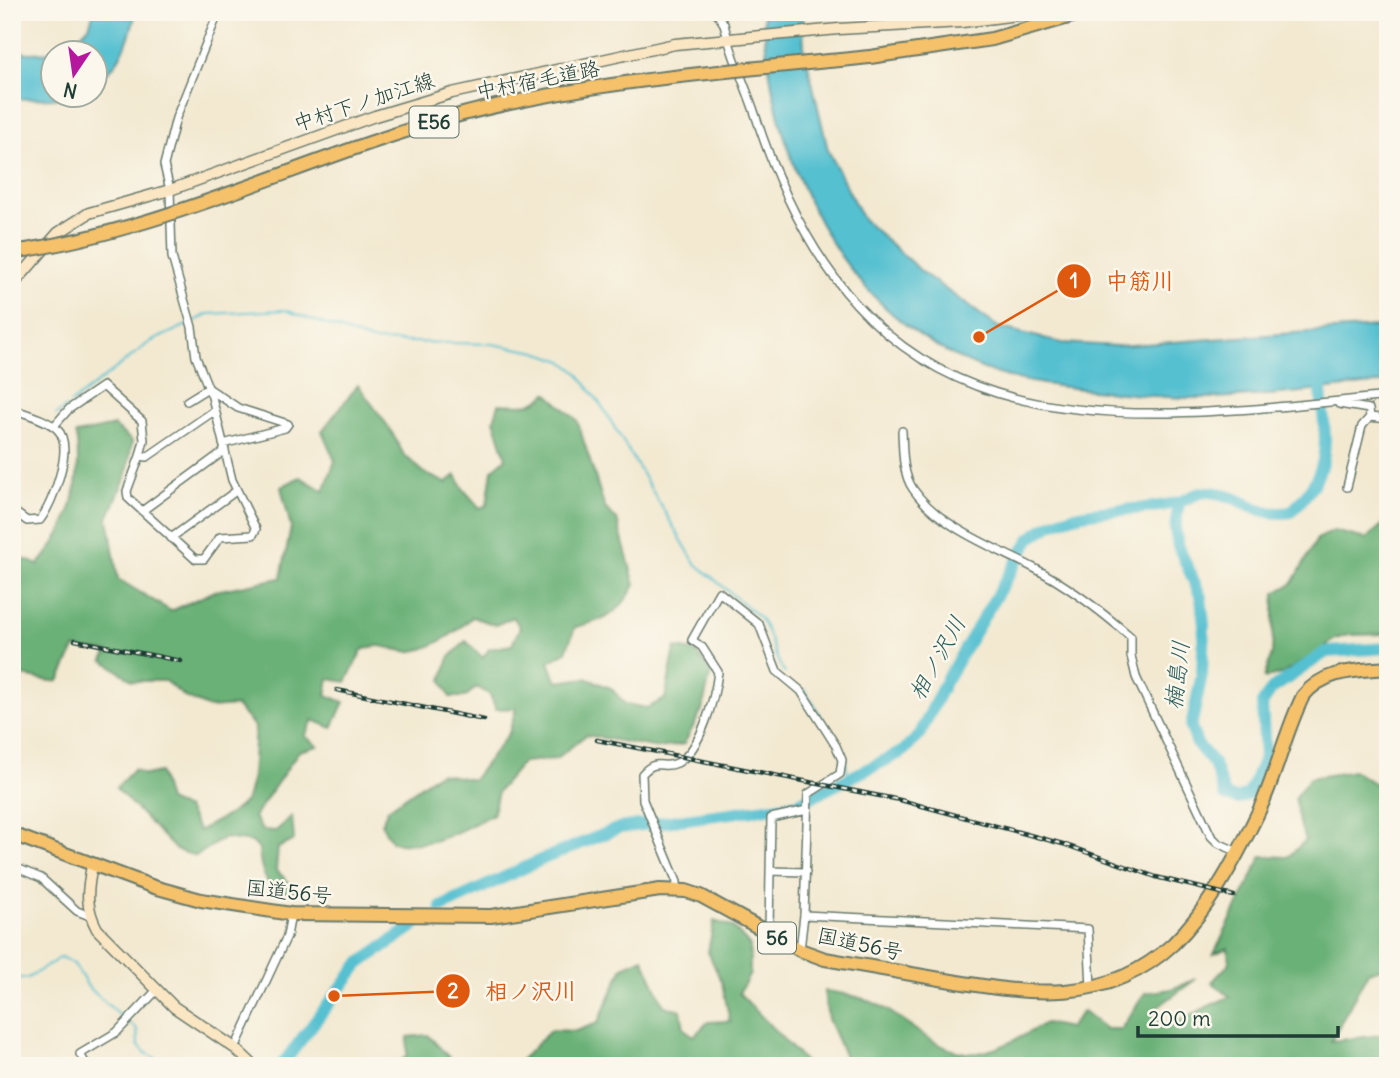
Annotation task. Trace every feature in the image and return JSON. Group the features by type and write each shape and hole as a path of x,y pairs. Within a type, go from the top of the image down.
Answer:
{"highway":[{"name":"中村宿毛道路","path":"12,252 100,234 401,132 507,103 636,82 870,57 992,39 1086,12"},
{"name":"国道56号","path":"12,834 92,866 201,900 291,914 478,917 676,890 701,896 800,950 825,959 1017,993 1038,994 1114,981 1139,968 1172,944 1205,905 1238,852 1259,811 1303,696 1313,684 1326,677 1388,668"}],"main road":[{"name":"中村下ノ加江線","path":"12,286 71,222 89,213 170,190 375,116 452,93 664,46 1041,12"},
{"path":"92,866 86,897 90,916 108,942 156,991 235,1048 254,1066"}],"street":[{"path":"54,426 69,409 103,386 142,421 144,440 127,491 128,498 200,561 220,537 253,535 256,529 236,491 208,388 196,357 192,327 172,257 170,190 164,164 176,118 215,21 215,12"},
{"path":"716,12 733,38 773,169 813,251 865,313 915,356 948,375 994,394 1087,411 1214,412 1388,396"},
{"path":"187,401 208,388"},
{"path":"142,510 223,448 285,428 288,424 238,408 208,388"},
{"path":"1336,401 1340,405 1368,407 1370,417"},
{"path":"12,409 54,426 65,440 65,450 44,515 34,523 18,517 12,510"},
{"path":"140,456 147,457 214,411"},
{"path":"1370,417 1388,419"},
{"path":"1347,487 1362,426 1370,417"},
{"path":"902,431 905,466 911,487 920,497 963,533 1066,587 1131,637 1131,656 1136,677 1211,835 1218,843 1238,852"},
{"path":"171,538 236,491"},
{"path":"676,890 677,882 643,800 642,774 656,763 679,761 689,751 705,721 716,689 718,672 702,647 692,640 719,592 759,624 777,671 801,691 842,760 840,774 807,794 806,872 800,950"},
{"path":"767,932 771,818 807,808"},
{"path":"12,866 41,878 77,911 90,916"},
{"path":"770,871 806,872"},
{"path":"235,1048 287,936 291,914"},
{"path":"804,915 1088,929 1091,987"},
{"path":"87,1066 80,1054 117,1032 156,991"}],"green space":[{"path":"358,385 390,429 404,455 426,474 446,483 456,475 464,490 480,508 487,505 492,470 506,458 494,420 499,404 531,403 547,393 577,420 605,508 617,520 635,585 623,603 611,614 596,622 575,627 566,652 549,662 557,682 586,678 611,688 625,704 647,708 665,699 675,648 695,651 711,672 702,710 684,744 659,748 586,735 556,759 523,762 498,791 493,814 445,837 407,844 392,842 381,824 388,809 439,773 473,780 509,733 516,708 496,709 490,695 477,687 465,697 450,697 442,680 449,658 466,641 483,658 489,649 512,645 520,627 513,617 496,625 472,617 450,635 422,649 404,651 379,646 362,650 346,682 329,679 326,695 344,702 332,728 313,720 305,736 318,746 299,751 254,817 262,830 276,831 292,816 294,840 278,848 276,870 299,892 280,891 264,876 259,849 252,842 224,838 196,856 176,850 116,788 134,769 145,775 160,772 168,801 187,809 199,831 235,810 248,796 252,778 255,727 236,706 209,708 185,697 165,681 133,681 103,660 108,652 75,648 59,681 12,675 12,554 38,565 59,536 72,504 78,470 76,434 114,426 132,441 127,474 108,518 118,579 171,611 215,591 281,578 291,527 281,487 300,477 324,491 335,461 322,431"},
{"path":"1388,520 1388,634 1349,635 1335,639 1316,654 1281,674 1264,678 1272,653 1275,593 1293,583 1317,539 1334,531 1366,539"},
{"path":"1354,771 1376,784 1388,777 1388,966 1368,972 1331,1041 1381,1035 1388,1029 1388,1066 849,1066 828,1019 824,991 871,1002 943,1046 965,1053 985,1052 996,1048 1045,1023 1069,1028 1083,1011 1106,1029 1121,1029 1145,993 1172,989 1196,979 1151,1012 1162,1027 1230,997 1212,982 1229,964 1228,948 1214,954 1262,856 1288,857 1306,840 1299,823 1295,797 1310,778"},
{"path":"714,921 733,927 750,946 750,974 739,993 809,1066 515,1066 551,1030 576,1031 598,1023 623,967 643,958 664,1006 681,1010 684,1029 694,1036 708,1022 730,1021 722,983 708,952"},
{"path":"428,1035 457,1066 397,1064 407,1056 408,1037"}],"water":[{"path":"94,12 136,12 123,52 108,72 108,38 78,38 89,26"},
{"path":"763,12 802,12 804,48 828,150 862,218 923,273 998,327 1062,343 1118,346 1388,326 1388,382 1242,397 1142,395 1021,380 979,367 929,341 886,308 849,268 820,223 797,173 780,121 769,67"},
{"path":"12,48 27,53 38,53 38,98 12,99"}],"waterway":[{"path":"195,321 208,314 285,310 372,341 492,344 537,352 563,361 578,373 603,408 695,563 760,618 785,673"},
{"path":"70,404 150,342 187,325"},
{"name":"相ノ沢川","path":"441,907 543,859 619,828 797,804 902,752 919,736 945,682 1030,539 1047,527 1083,514 1159,506 1205,492 1231,497 1268,512 1291,512 1306,495 1322,463 1325,432 1320,374"},
{"path":"56,415 66,407"},
{"name":"楠島川","path":"1179,502 1175,529 1178,546 1201,597 1204,625 1202,674 1191,727 1197,744 1214,764 1225,796 1237,799 1249,794 1265,756 1262,704 1272,689 1326,652 1388,648"},
{"path":"805,690 824,721"},
{"path":"836,740 844,754 849,778"},
{"name":"相ノ沢川","path":"281,1066 359,964 415,925"},
{"path":"12,978 28,978 61,957 74,964 88,987 124,1019"},
{"path":"129,1023 137,1029 138,1045 146,1053 170,1066"}],"railway":[{"path":"75,640 181,661"},
{"path":"337,690 484,720"},
{"path":"597,740 900,800 1063,844 1156,877 1234,896"}],"place":[{"name":"中筋川","path":"979,337"},
{"name":"相ノ沢川","path":"334,996"}]}
